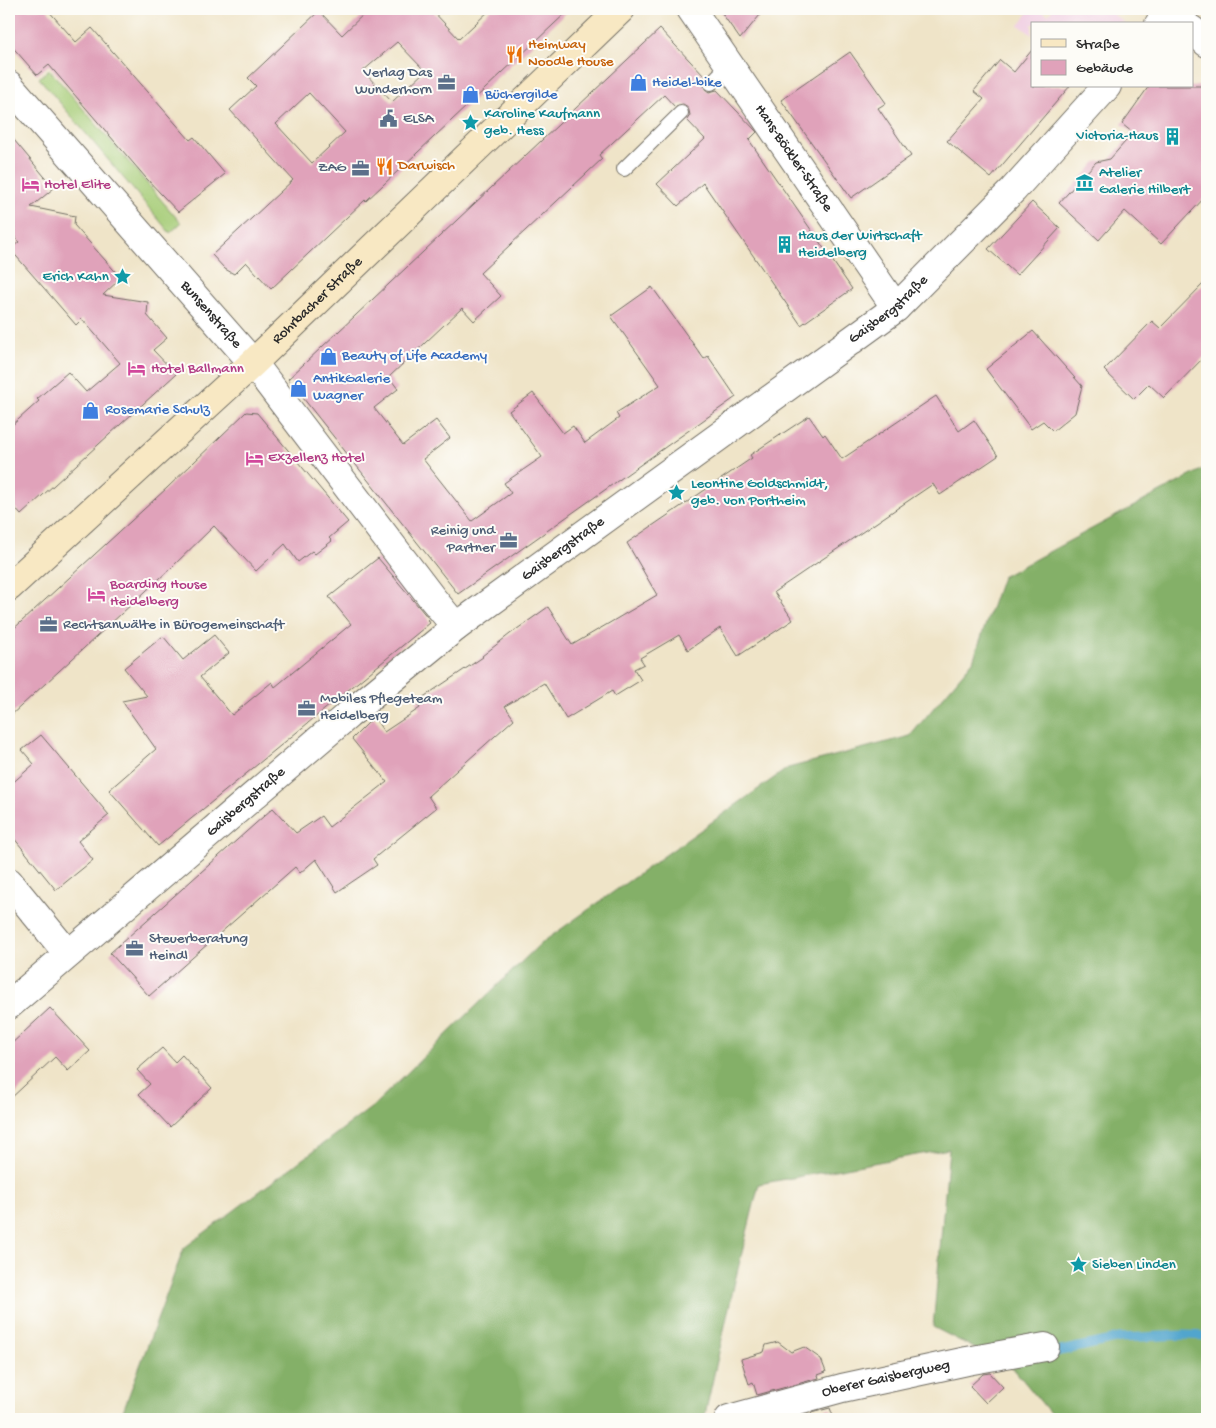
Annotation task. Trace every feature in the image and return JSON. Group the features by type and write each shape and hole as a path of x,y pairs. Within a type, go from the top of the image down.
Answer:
{"main road":[{"name":"Rohrbacher Straße","path":"9,587 253,363 621,9"}],"street":[{"name":"Hans-Böckler-Straße","path":"691,9 720,74 896,308"},
{"path":"1194,32 1207,43"},
{"name":"Bunsenstraße","path":"9,85 253,363 456,627"},
{"name":"Gaisbergstraße","path":"9,1005 348,715 456,627 896,308 1013,190 1106,88"},
{"path":"9,882 68,954"},
{"name":"Oberer Gaisbergweg","path":"729,1419 842,1388 967,1361 1045,1347"}],"lane":[{"path":"624,168 680,113"}],"shaded area":[{"path":"1031,9 1040,9 1048,15 1053,9 1106,9 1124,22 1031,22 1031,34 1019,25"}],"green space":[{"path":"49,69 181,223 170,233 39,78"},
{"path":"1207,467 1207,1419 1055,1419 1013,1368 933,1327 949,1149 759,1184 704,1419 120,1419 184,1248 372,1107 540,944 788,768 910,736 973,661 1002,577"}],"building":[{"path":"9,9 47,9 76,42 92,28 190,140 194,137 225,174 178,212 146,178 49,65 37,75 9,43"},
{"path":"369,9 431,9 459,39 491,9 570,9 271,289 246,262 234,274 225,269 212,255 293,180 230,110 256,86 248,78 319,11 342,35","holes":["397,42 425,71 392,102 363,71","309,93 345,132 312,163 276,124"]},
{"path":"719,9 765,9 740,39"},
{"path":"660,29 705,77 702,81 705,89 709,92 717,90 757,132 749,140 852,289 801,325 703,183 678,206 657,184 705,139 687,120 690,115 688,107 683,104 675,107 664,95 599,155 602,159 480,273 501,296 474,321 462,308 389,377 398,389 374,408 403,445 436,420 450,438 423,459 472,521 511,493 504,483 542,457 509,411 533,393 563,433 573,426 585,443 619,418 616,413 660,385 611,316 652,287 704,359 708,356 736,397 458,594 288,379"},
{"path":"1031,51 1031,88 1068,88 991,178 947,141 984,99 974,91 1000,60 1014,72"},
{"path":"850,52 886,103 878,108 911,156 851,198 781,100"},
{"path":"1194,86 1207,86 1207,195 1161,244 1125,211 1099,240 1059,203 1096,162 1110,159 1133,133 1122,124 1148,88 1194,88"},
{"path":"9,134 54,188 31,207 75,216 74,225 121,278 103,295 148,302 147,315 167,338 153,350 176,374 21,515 9,501 9,428 39,401 37,399 68,372 86,392 120,363 82,319 76,325 10,249 19,242 9,230"},
{"path":"1032,202 1060,228 1017,275 988,249"},
{"path":"1207,280 1207,354 1164,398 1149,384 1134,399 1104,370 1152,321 1160,328"},
{"path":"1033,331 1082,386 1075,413 1053,431 1043,421 1031,429 986,369"},
{"path":"936,396 959,431 974,420 998,456 940,495 933,484 774,592 793,620 738,656 720,628 688,650 679,635 640,658 644,664 634,669 641,680 615,696 612,691 566,719 544,683 505,706 514,719 428,796 436,808 373,859 377,865 337,892 316,859 300,873 295,867 149,996 110,953 273,808 296,833 321,816 329,827 387,782 352,739 374,717 384,732 420,708 416,702 483,657 510,634 548,607 572,645 657,595 627,543 752,458 750,455 809,416 823,436 825,434 842,459"},
{"path":"246,412 257,413 348,522 329,538 332,541 315,554 312,551 298,562 285,544 256,571 214,526 9,717 9,633 167,488"},
{"path":"378,558 429,619 430,623 158,846 109,790 156,749 122,701 147,696 124,668 163,636 183,660 214,635 229,653 200,677 232,715 272,682 275,687 351,624 329,597"},
{"path":"41,735 109,815 78,841 93,860 56,890 9,832 9,786 34,764 22,750"},
{"path":"50,1008 90,1051 68,1071 55,1057 9,1100 9,1046"},
{"path":"162,1048 175,1062 182,1055 212,1088 170,1127 139,1094 150,1084 137,1070"},
{"path":"778,1342 791,1352 804,1347 821,1359 826,1372 818,1375 819,1378 757,1395 753,1382 749,1384 741,1359 764,1352 766,1345"},
{"path":"990,1373 1003,1387 986,1403 970,1386 983,1374"},
{"path":"830,1408 834,1419 813,1419 811,1413"}],"waterway":[{"path":"1047,1354 1120,1338 1184,1335 1207,1336"}],"place":[{"name":"Heimway Noodle House","path":"514,54"},
{"name":"Verlag Das Wunderhorn","path":"446,82"},
{"name":"Heidel-bike","path":"638,83"},
{"name":"Büchergilde","path":"471,95"},
{"name":"ELSA","path":"389,119"},
{"name":"Karoline Kaufmann geb. Hess","path":"470,123"},
{"name":"Victoria-Haus","path":"1172,136"},
{"name":"Darwisch","path":"384,166"},
{"name":"ZAG","path":"360,168"},
{"name":"Atelier Galerie Hilbert","path":"1085,182"},
{"name":"Hotel Elite","path":"30,185"},
{"name":"Haus der Wirtschaft Heidelberg","path":"784,245"},
{"name":"Erich Kahn","path":"123,277"},
{"name":"Beauty of Life Academy","path":"328,356"},
{"name":"Hotel Ballmann","path":"137,369"},
{"name":"AntikGalerie Wagner","path":"299,388"},
{"name":"Rosemarie Schulz","path":"91,410"},
{"name":"Exzellenz Hotel","path":"254,458"},
{"name":"Leontine Goldschmidt, geb. von Portheim","path":"677,493"},
{"name":"Reinig und Partner","path":"509,540"},
{"name":"Boarding House Heidelberg","path":"96,594"},
{"name":"Rechtsanwälte in Bürogemeinschaft","path":"49,625"},
{"name":"Mobiles Pflegeteam Heidelberg","path":"306,708"},
{"name":"Steuerberatung Heindl","path":"135,948"},
{"name":"Sieben Linden","path":"1078,1265"}]}
